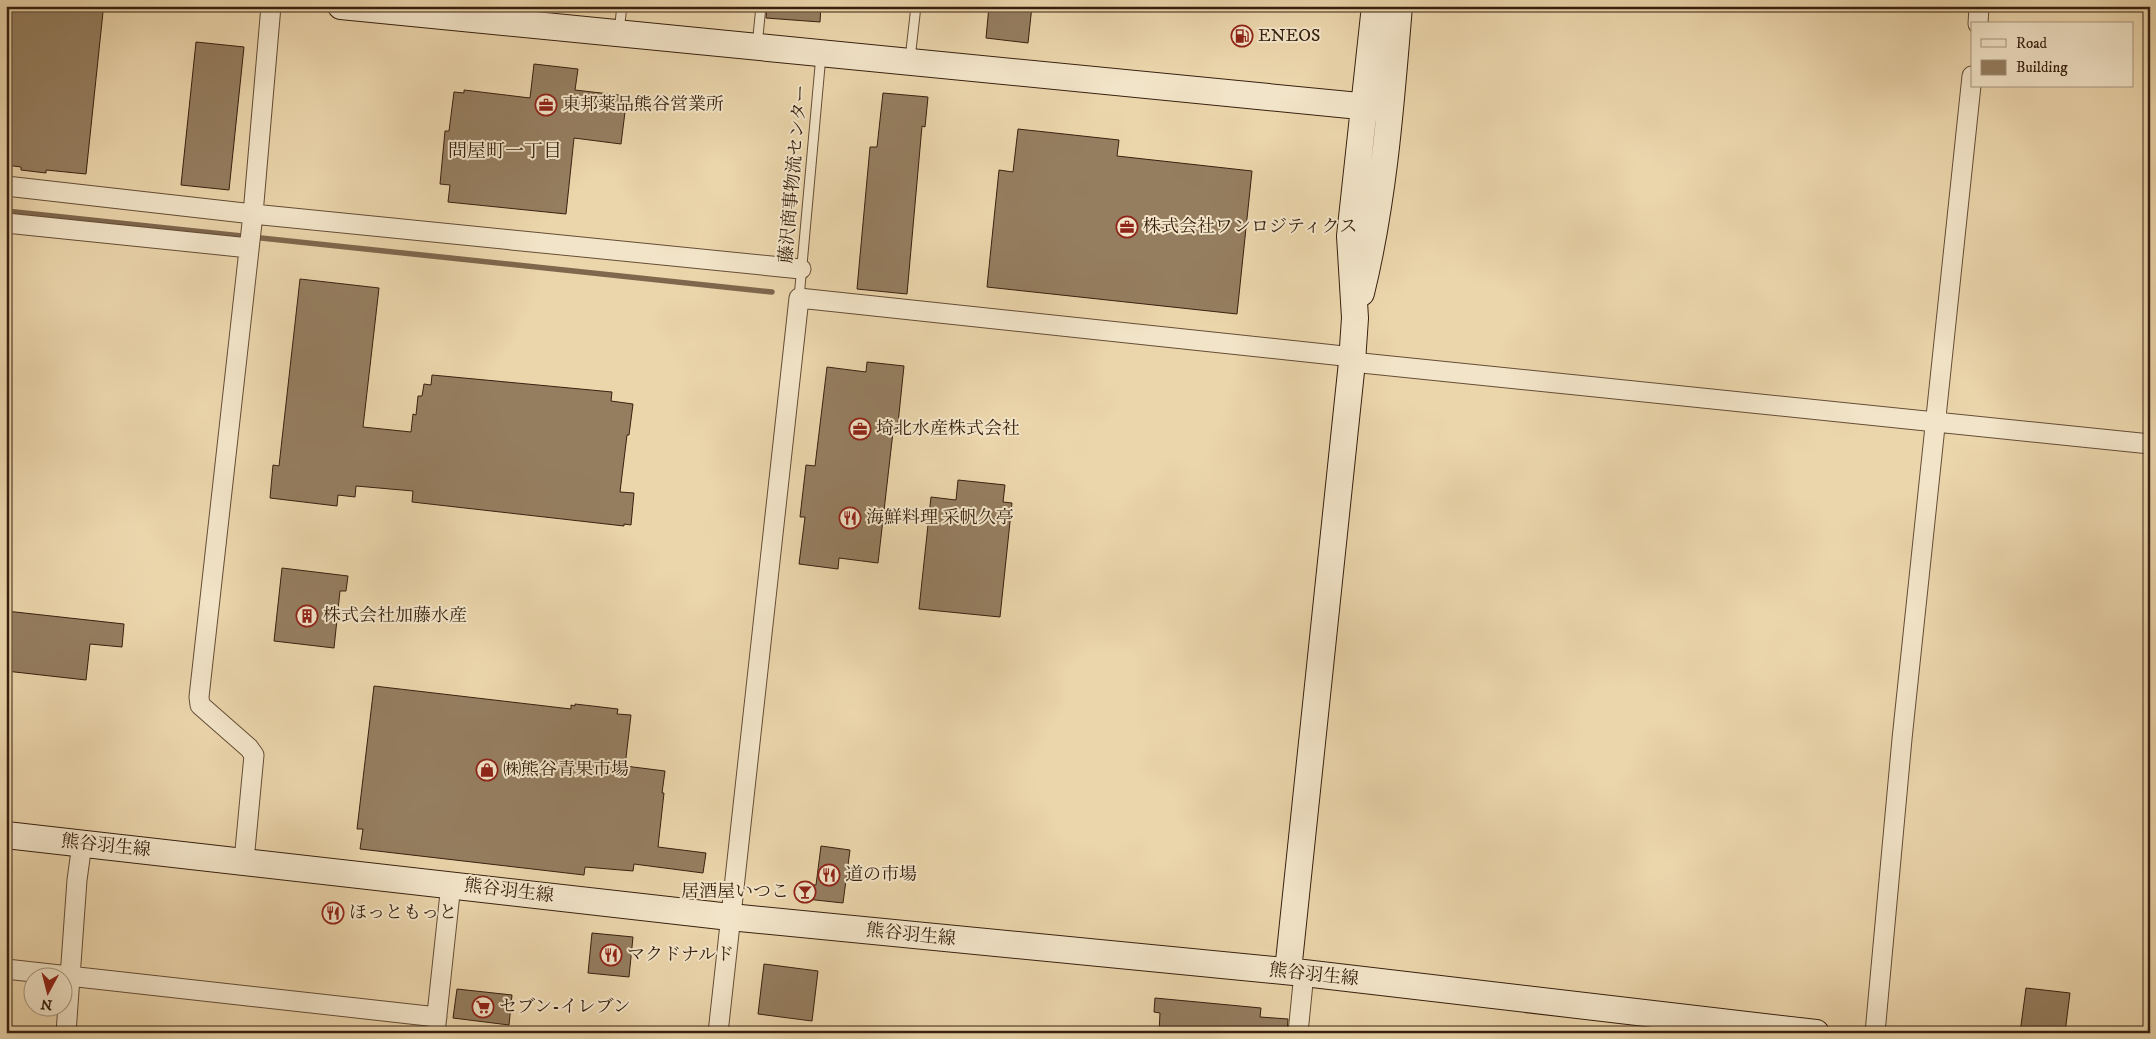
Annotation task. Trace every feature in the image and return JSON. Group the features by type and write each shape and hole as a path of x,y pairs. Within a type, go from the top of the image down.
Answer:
{"street":[{"path":"244,861 254,755 249,748 200,705 199,697 253,214 271,6"},
{"path":"341,6 468,12 619,33 1378,108"},
{"path":"1375,6 1378,108"},
{"path":"1298,1033 1296,972 1355,318 1350,236 1399,6"},
{"path":"1978,22 1979,6"},
{"path":"1875,1033 1902,739 1937,422 1971,86"},
{"path":"6,186 253,214 801,269"},
{"path":"6,223 249,248"},
{"path":"718,1033 798,298 2150,444"},
{"name":"熊谷羽生線","path":"6,835 730,917 1296,972 1816,1033"},
{"path":"72,966 82,844"},
{"path":"72,975 436,1025 451,884"},
{"path":"6,969 22,970"},
{"path":"66,1033 67,1016"}],"lane":[{"path":"619,33 622,6"},
{"path":"756,47 761,6"},
{"path":"910,62 916,6"},
{"name":"藤沢商事物流センター","path":"798,298 821,53"}],"building":[{"path":"6,6 52,6 103,12 86,174 46,170 46,173 21,170 21,167 6,165"},
{"path":"767,6 821,6 820,22 766,18"},
{"path":"989,6 1032,6 1028,43 986,38"},
{"path":"196,42 244,47 229,190 181,185"},
{"path":"534,64 578,69 575,90 627,96 621,144 574,138 566,214 448,202 450,185 440,184 445,131 449,131 454,92 464,93 464,90 530,98"},
{"path":"883,93 928,97 925,127 922,126 907,294 857,289 870,147 877,147"},
{"path":"1018,129 1119,140 1117,156 1252,171 1237,314 987,287 999,170 1013,172"},
{"path":"300,279 379,288 363,427 411,432 413,414 416,415 418,396 422,396 424,384 431,385 432,375 612,392 611,401 633,404 620,492 634,493 631,525 624,524 624,526 412,502 413,491 356,486 355,497 338,495 337,506 270,498 273,465 279,466"},
{"path":"867,362 904,366 897,433 893,432 878,563 839,558 838,569 799,564 805,517 800,517 806,465 815,466 827,367 866,372"},
{"path":"958,480 1005,485 1003,502 1012,503 1000,617 919,609 931,497 956,500"},
{"name":"株式会社加藤水産","path":"282,568 348,576 346,591 340,591 334,648 274,641"},
{"path":"6,611 124,624 122,647 90,644 86,680 6,671"},
{"path":"374,686 571,709 571,705 575,706 575,704 618,709 617,714 631,715 625,766 665,771 658,847 706,853 703,873 634,864 633,871 585,867 584,875 360,849 363,829 357,829"},
{"path":"821,846 850,850 843,903 797,898 798,884 816,885"},
{"name":"マクドナルド","path":"592,933 633,937 629,977 588,973"},
{"path":"764,964 818,971 812,1021 758,1014"},
{"path":"2026,988 2070,993 2065,1033 2020,1033"},
{"name":"セブン-イレブン","path":"457,989 512,995 509,1025 453,1018"},
{"path":"1155,998 1261,1008 1260,1017 1288,1019 1287,1033 1159,1033 1160,1013 1154,1012"}],"waterway":[{"path":"6,211 772,292"}],"place":[{"name":"ENEOS","path":"1242,36"},
{"name":"東邦薬品熊谷営業所","path":"546,105"},
{"name":"株式会社ワンロジティクス","path":"1127,227"},
{"name":"埼北水産株式会社","path":"860,429"},
{"name":"海鮮料理 采帆久亭","path":"850,518"},
{"name":"株式会社加藤水産","path":"307,616"},
{"name":"㈱熊谷青果市場","path":"487,770"},
{"name":"道の市場","path":"829,875"},
{"name":"居酒屋いつこ","path":"805,892"},
{"name":"ほっともっと","path":"333,913"},
{"name":"マクドナルド","path":"611,955"},
{"name":"セブン-イレブン","path":"483,1007"}],"district":[{"name":"問屋町一丁目","path":"505,151"}]}
